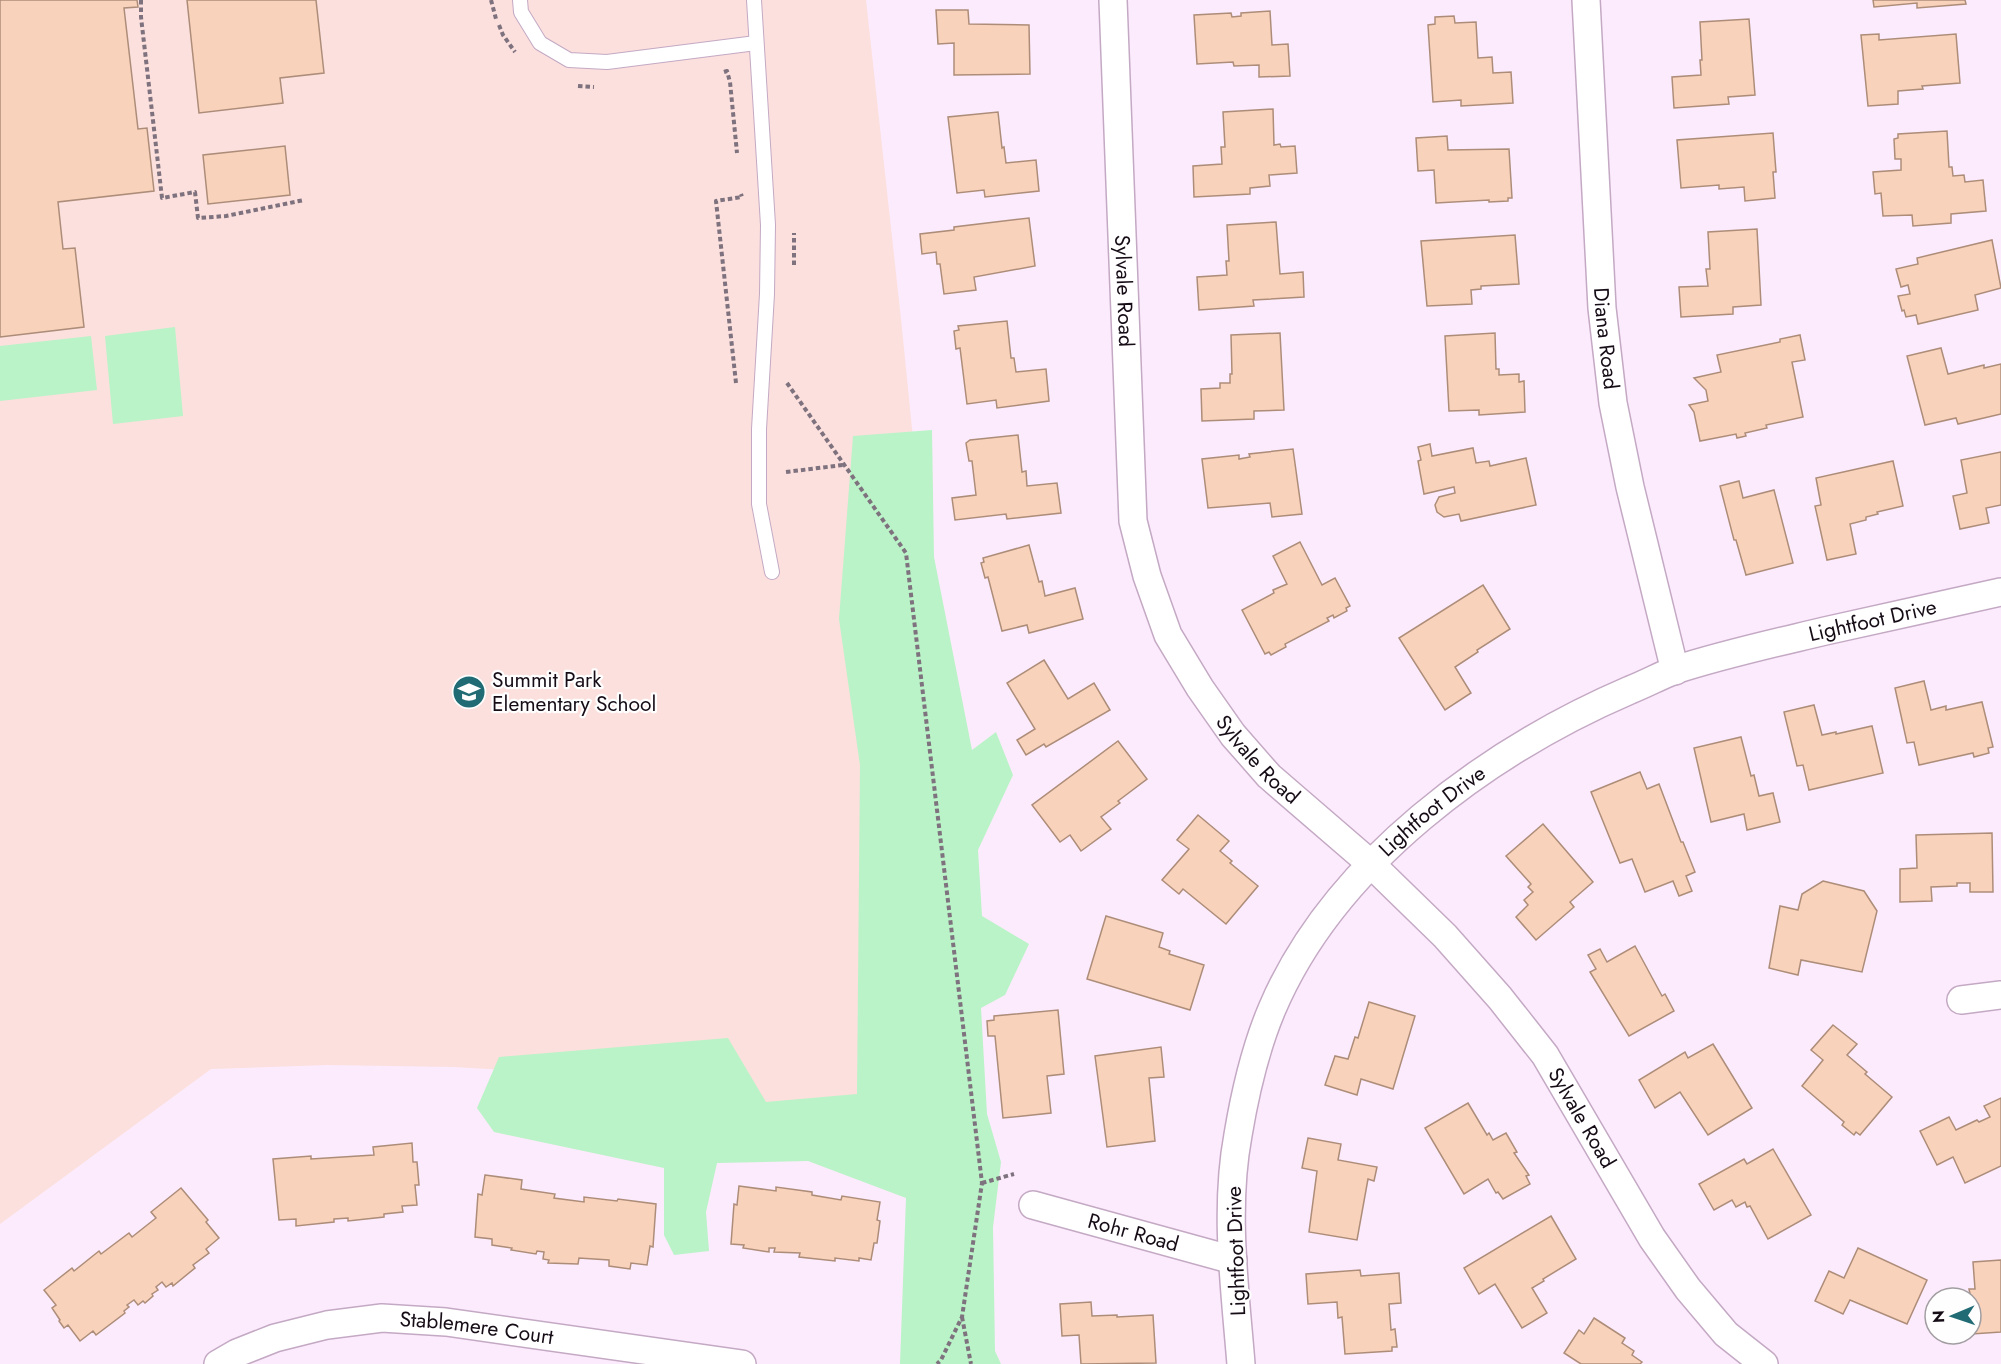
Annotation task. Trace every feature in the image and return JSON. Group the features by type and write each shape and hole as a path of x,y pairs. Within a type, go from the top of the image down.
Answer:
{"street":[{"name":"Sylvale Road","path":"1113,0 1133,521 1147,576 1168,634 1200,688 1233,735 1269,776 1371,864 1445,936 1500,998 1545,1055 1652,1238 1688,1289 1726,1334 1764,1364"},
{"name":"Diana Road","path":"1586,0 1602,308 1613,403 1630,487 1675,670"},
{"name":"Lightfoot Drive","path":"1241,1364 1233,1260 1232,1197 1237,1137 1252,1070 1272,1009 1299,956 1327,917 1371,864 1420,818 1524,742 1592,706 1675,670 1768,644 2001,592"},
{"path":"1961,1000 2001,995"},
{"name":"Rohr Road","path":"1033,1205 1233,1260"},
{"name":"Stablemere Court","path":"218,1364 237,1353 275,1338 327,1325 381,1318 446,1322 742,1364"}],"lane":[{"path":"520,0 522,12 540,43 569,60 607,62 756,43"},
{"path":"754,0 768,225 767,294 759,429 759,504 772,572"}],"path":[{"path":"141,0 162,198 195,192 198,218 226,216 304,200"},
{"path":"491,0 502,35 516,54"},
{"path":"715,73 727,71 730,82 738,163"},
{"path":"576,86 597,87"},
{"path":"737,393 716,201 741,197 740,186"},
{"path":"794,228 794,266"},
{"path":"786,381 906,553 982,1183 962,1317 937,1364"},
{"path":"786,471 843,465"},
{"path":"982,1183 1014,1174"},
{"path":"962,1317 971,1364"}],"shaded area":[{"name":"Summit Park Elementary School","path":"0,0 866,0 901,319 985,1155 537,1072 454,1067 327,1065 211,1069 0,1224"}],"green space":[{"path":"175,327 183,416 113,424 105,336"},
{"path":"91,336 97,390 0,401 0,346"},
{"path":"932,430 934,557 972,750 996,732 1013,775 978,850 982,916 1029,944 1005,995 981,1008 987,1114 1001,1162 993,1227 995,1351 1001,1364 900,1364 906,1198 808,1161 717,1163 706,1212 709,1251 674,1255 664,1235 664,1168 494,1132 477,1108 499,1057 728,1038 766,1102 857,1094 860,765 839,619 853,436"}],"building":[{"path":"0,0 137,0 138,7 124,8 138,129 147,128 154,191 58,202 63,249 75,248 84,327 0,337"},
{"path":"187,0 316,0 324,73 280,78 283,103 199,113"},
{"path":"1873,0 1965,0 1966,4 1917,8 1917,3 1874,7"},
{"path":"936,10 968,10 969,24 1029,25 1030,74 954,75 954,43 938,44"},
{"path":"1270,11 1272,45 1288,44 1290,76 1259,77 1259,65 1234,66 1233,62 1197,64 1194,15 1231,13 1232,17 1241,16 1241,13"},
{"path":"1454,16 1455,23 1476,22 1478,58 1492,57 1493,73 1511,72 1513,103 1461,106 1461,100 1433,102 1428,25 1435,24 1435,17"},
{"path":"1749,19 1755,95 1728,97 1729,104 1674,108 1672,77 1701,75 1700,22"},
{"path":"1879,34 1879,40 1956,34 1960,83 1922,86 1923,89 1898,91 1898,104 1868,106 1861,35"},
{"path":"1273,109 1274,145 1295,146 1297,173 1269,175 1270,186 1250,188 1250,194 1194,197 1193,166 1222,164 1221,147 1225,147 1223,112"},
{"path":"998,112 1006,163 1036,160 1039,191 985,197 984,190 957,193 948,117"},
{"path":"1947,131 1949,167 1952,167 1953,176 1964,175 1965,182 1983,180 1986,211 1951,214 1951,223 1913,226 1912,215 1883,216 1881,193 1875,194 1873,172 1901,170 1901,159 1895,159 1894,139 1898,138 1898,134"},
{"path":"1773,133 1775,198 1745,201 1744,187 1719,189 1719,185 1681,188 1677,140"},
{"path":"1447,136 1448,150 1509,149 1512,198 1508,198 1508,201 1436,203 1434,170 1418,171 1416,138"},
{"path":"285,146 290,195 208,204 203,155"},
{"path":"1029,218 1035,266 974,277 976,290 944,294 936,252 922,254 920,234 954,230 954,227"},
{"path":"1276,222 1280,274 1303,272 1304,297 1253,300 1254,306 1199,310 1197,277 1227,275 1226,261 1229,261 1227,225"},
{"path":"1757,229 1761,305 1733,307 1733,314 1681,317 1679,287 1708,286 1706,269 1710,269 1708,232"},
{"path":"1515,235 1519,284 1481,286 1481,289 1471,290 1472,304 1427,306 1421,241"},
{"path":"1992,240 2001,288 1975,295 1978,310 1918,324 1916,315 1906,317 1898,296 1910,294 1908,285 1901,287 1896,269 1918,264 1917,258"},
{"path":"1007,321 1011,358 1014,358 1016,372 1046,369 1049,401 997,408 996,400 967,404 960,348 956,349 954,331 959,330 958,326"},
{"path":"1280,333 1284,410 1254,411 1254,419 1202,421 1201,389 1220,388 1220,383 1230,383 1230,374 1232,374 1231,335"},
{"path":"1495,333 1496,369 1499,369 1499,375 1519,374 1519,382 1524,381 1525,412 1479,415 1479,410 1449,411 1445,336"},
{"path":"1800,335 1805,360 1792,362 1803,417 1766,425 1767,428 1745,433 1746,436 1737,438 1736,434 1700,441 1694,412 1689,405 1708,401 1706,390 1694,378 1721,372 1717,355 1780,342 1780,339"},
{"path":"1941,348 1948,374 1984,365 1984,368 2001,364 2001,414 1958,424 1956,418 1925,425 1907,356"},
{"path":"1018,435 1022,472 1026,471 1027,486 1057,483 1061,513 1007,519 1006,514 955,520 952,498 976,495 972,461 969,461 966,443 970,440"},
{"path":"1430,444 1432,456 1473,448 1476,463 1489,461 1490,466 1526,458 1536,505 1461,521 1459,514 1444,517 1437,512 1435,505 1439,497 1455,493 1454,487 1424,494 1418,447"},
{"path":"1293,449 1302,514 1272,517 1270,503 1208,508 1202,459 1239,455 1239,459 1250,457 1249,454"},
{"path":"2001,452 2001,505 1986,508 1989,523 1960,529 1953,496 1967,493 1961,460"},
{"path":"1893,461 1903,506 1877,512 1878,514 1866,517 1866,520 1850,524 1856,554 1827,560 1815,506 1821,505 1816,478"},
{"path":"1739,481 1743,498 1774,490 1793,563 1746,575 1720,486"},
{"path":"1300,542 1322,585 1335,578 1350,606 1346,608 1347,611 1334,618 1333,615 1327,618 1329,621 1285,644 1286,647 1271,655 1269,652 1265,654 1242,610 1274,593 1273,590 1287,584 1273,556"},
{"path":"1029,545 1045,596 1075,588 1083,619 1029,633 1027,625 1002,631 988,577 985,578 981,563 984,562 983,558"},
{"path":"1483,585 1510,629 1455,667 1471,693 1445,710 1399,638"},
{"path":"1044,660 1068,699 1094,683 1110,710 1046,747 1044,744 1026,755 1017,740 1035,729 1007,683"},
{"path":"1924,681 1931,710 1946,706 1946,710 1982,702 1993,747 1988,748 1989,753 1974,757 1973,753 1919,765 1914,742 1907,743 1895,688"},
{"path":"1814,705 1822,735 1872,726 1883,773 1809,790 1803,765 1797,766 1784,712"},
{"path":"1741,737 1751,776 1754,775 1759,796 1773,793 1780,822 1747,830 1744,814 1711,822 1694,748"},
{"path":"1118,741 1147,779 1101,817 1111,829 1081,851 1070,835 1060,842 1032,805"},
{"path":"1640,772 1647,789 1659,784 1695,872 1686,876 1692,891 1679,896 1673,881 1645,892 1632,859 1620,863 1591,792"},
{"path":"1198,815 1229,841 1220,851 1232,861 1230,863 1258,886 1226,924 1183,889 1179,894 1162,880 1189,849 1177,840"},
{"path":"1543,824 1593,882 1570,902 1574,907 1536,940 1516,917 1528,905 1524,900 1533,892 1528,887 1531,884 1506,856"},
{"path":"1992,833 1993,892 1970,892 1970,883 1957,883 1957,886 1931,887 1932,901 1900,902 1900,869 1917,868 1916,835"},
{"path":"1823,881 1864,891 1877,911 1862,972 1801,960 1798,975 1769,968 1780,906 1798,910 1802,894"},
{"path":"1106,916 1163,933 1159,947 1170,951 1169,954 1204,965 1190,1010 1087,979"},
{"path":"1635,946 1662,996 1665,994 1674,1011 1629,1036 1590,972 1596,969 1588,955 1600,949 1607,962"},
{"path":"1369,1002 1415,1016 1393,1089 1361,1079 1357,1095 1325,1085 1335,1056 1348,1059 1355,1037 1358,1038"},
{"path":"1058,1010 1064,1074 1047,1076 1051,1113 1003,1118 995,1036 988,1036 987,1021 994,1020 994,1016"},
{"path":"1833,1025 1857,1044 1847,1055 1892,1097 1860,1135 1856,1132 1854,1135 1842,1125 1844,1122 1802,1086 1823,1060 1811,1050"},
{"path":"1713,1044 1752,1108 1708,1135 1680,1092 1655,1108 1639,1080 1685,1052 1688,1058"},
{"path":"1161,1047 1164,1077 1149,1078 1155,1141 1107,1147 1095,1056"},
{"path":"2001,1098 2001,1166 1965,1183 1953,1157 1937,1165 1920,1131 1949,1117 1956,1130 1977,1120 1979,1122 1990,1117 1984,1106"},
{"path":"1468,1103 1487,1135 1489,1133 1493,1140 1506,1133 1517,1152 1514,1153 1529,1175 1526,1176 1530,1184 1503,1199 1498,1192 1496,1193 1488,1179 1464,1194 1425,1128"},
{"path":"1308,1138 1341,1144 1338,1160 1377,1167 1374,1181 1368,1179 1357,1240 1309,1232 1317,1171 1302,1168"},
{"path":"412,1143 413,1162 417,1162 419,1185 415,1185 417,1205 402,1206 403,1212 384,1214 384,1217 348,1221 348,1218 334,1219 334,1222 296,1226 296,1219 279,1220 273,1159 374,1155 373,1147"},
{"path":"1773,1149 1811,1215 1768,1239 1750,1206 1747,1207 1745,1202 1736,1207 1732,1200 1714,1210 1699,1184 1744,1159 1747,1164"},
{"path":"485,1175 522,1180 521,1189 555,1194 554,1198 584,1202 584,1197 617,1201 618,1199 656,1204 653,1247 650,1246 647,1265 631,1263 630,1269 609,1266 609,1260 579,1258 578,1264 548,1263 549,1260 543,1259 544,1252 537,1251 536,1254 511,1250 512,1248 492,1245 492,1239 475,1237 478,1194 482,1195"},
{"path":"739,1186 776,1191 776,1187 812,1192 812,1195 841,1200 842,1196 880,1202 877,1243 874,1243 871,1260 835,1258 835,1261 799,1257 800,1253 774,1252 775,1248 769,1248 769,1252 731,1244 734,1204 737,1205"},
{"path":"181,1188 208,1220 206,1222 219,1238 206,1249 209,1253 193,1265 195,1268 173,1286 172,1283 166,1287 162,1282 156,1287 158,1290 145,1303 143,1301 138,1305 134,1300 127,1305 129,1307 124,1311 125,1313 96,1335 93,1331 80,1341 68,1325 64,1328 59,1321 52,1308 56,1305 44,1290 72,1268 74,1271 99,1251 101,1254 129,1233 132,1237 156,1218 151,1212"},
{"path":"1551,1216 1576,1259 1532,1288 1547,1313 1522,1328 1495,1284 1479,1294 1464,1268"},
{"path":"1858,1248 1927,1280 1907,1324 1850,1300 1843,1314 1815,1301 1829,1271 1844,1278"},
{"path":"2001,1260 2001,1332 1983,1333 1983,1286 1975,1286 1973,1262"},
{"path":"1360,1270 1361,1276 1399,1273 1401,1303 1389,1304 1391,1330 1395,1329 1397,1347 1392,1347 1392,1351 1345,1354 1342,1317 1338,1318 1337,1302 1308,1304 1306,1274"},
{"path":"1091,1302 1092,1316 1153,1315 1156,1363 1081,1364 1079,1335 1062,1336 1060,1304"},
{"path":"1594,1318 1625,1338 1622,1343 1634,1351 1632,1355 1642,1362 1640,1364 1581,1364 1564,1353 1579,1330 1584,1334"}],"place":[{"name":"Summit Park Elementary School","path":"469,692"}]}
